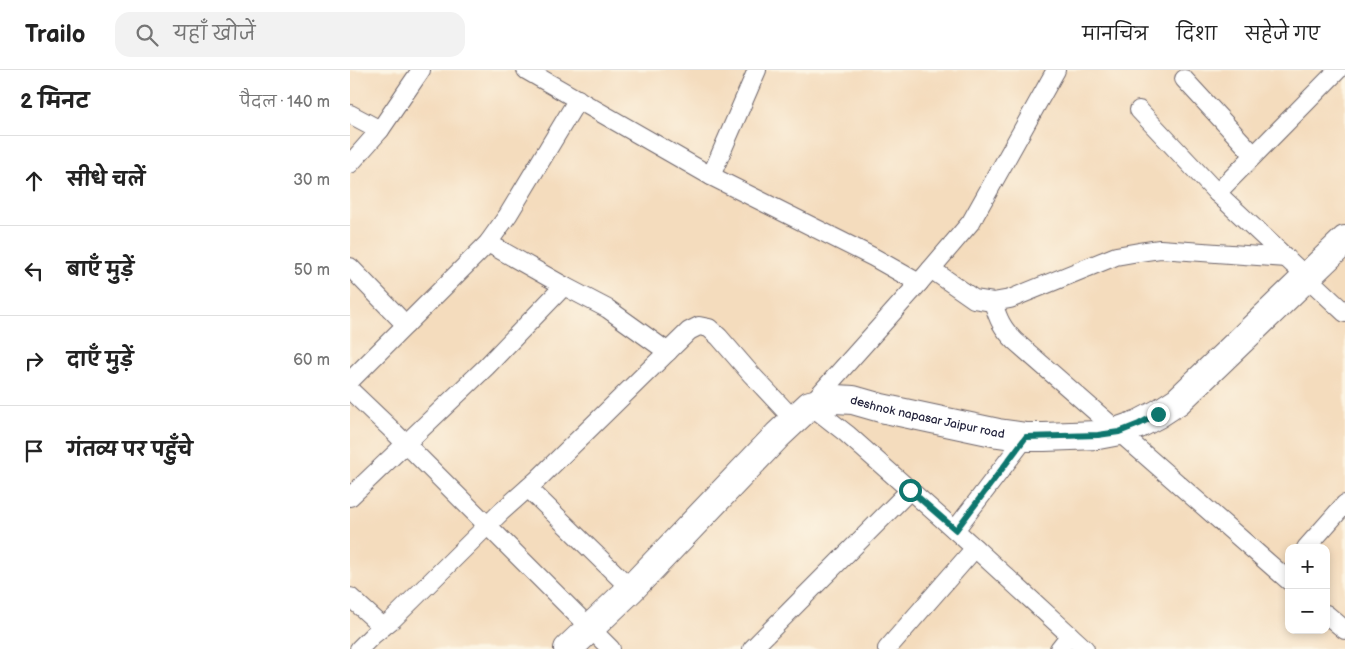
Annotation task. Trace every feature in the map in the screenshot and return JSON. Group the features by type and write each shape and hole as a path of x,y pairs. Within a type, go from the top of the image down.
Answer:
{"main road":[{"name":"deshnok napasar Jaipur road","path":"802,413 836,399 853,400 881,408 998,433 1026,437 1098,435 1119,432 1139,424 1178,401 1345,240"},
{"path":"568,649 631,589 771,442 802,413"}],"street":[{"path":"350,164 380,130 421,70"},
{"path":"526,70 711,176 919,283"},
{"path":"711,176 757,70"},
{"path":"802,413 971,222 1056,70"},
{"path":"1217,192 1338,70"},
{"path":"1184,79 1254,155"},
{"path":"350,381 488,243 508,215 578,99"},
{"path":"1139,110 1217,192 1345,313"},
{"path":"350,114 380,130"},
{"path":"488,243 608,309 668,352"},
{"path":"931,269 974,299 993,302 1010,299 1116,256 1139,252 1160,249 1287,258"},
{"path":"350,267 406,325"},
{"path":"350,497 486,368 564,286"},
{"path":"993,302 998,320 1010,336 1119,432 1285,573"},
{"path":"359,649 393,619 689,331 699,326 709,328 751,374 802,413 847,434 956,530 1085,649"},
{"path":"350,390 610,649"},
{"path":"956,530 1026,437"},
{"path":"528,488 631,589"},
{"path":"752,649 910,490"},
{"path":"1310,544 1345,504"},
{"path":"887,649 975,548"},
{"path":"350,597 383,627"},
{"path":"1330,617 1345,630"},
{"path":"1059,649 1070,635"}],"route":[{"path":"910,490 956,530 1026,437 1098,435 1119,432 1158,414"}]}
